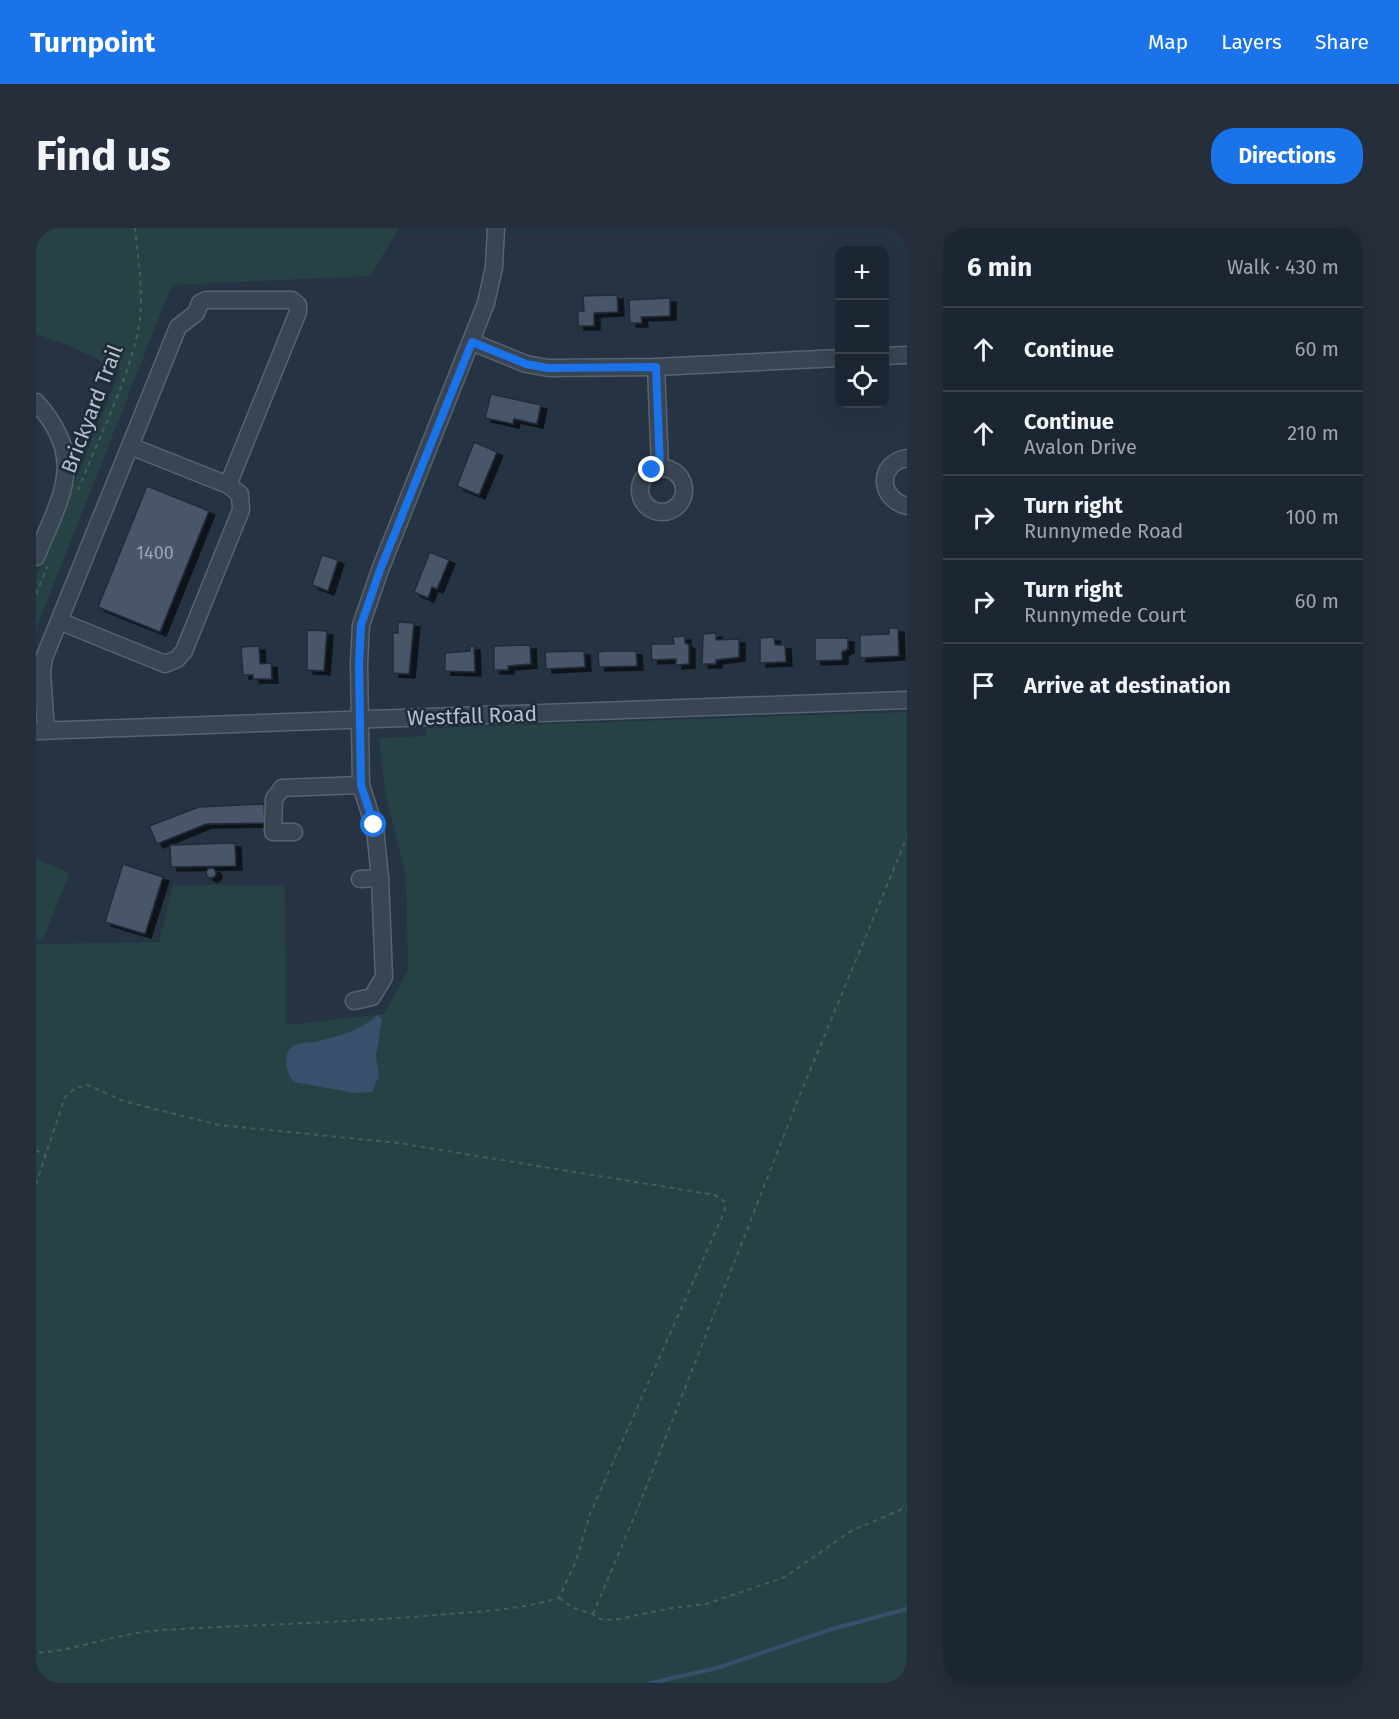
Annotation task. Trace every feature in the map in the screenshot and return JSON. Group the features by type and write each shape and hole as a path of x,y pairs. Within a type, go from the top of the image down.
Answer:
{"street":[{"path":"354,1001 372,997 384,977 380,878 375,830 361,785 359,645 366,605 472,342 491,286 496,228"},
{"path":"41,731 44,658 178,327 196,313 200,303 206,300 292,300 298,305 298,312 228,485"},
{"path":"472,342 526,364 548,368 656,367 835,358"},
{"path":"889,356 907,355"},
{"path":"656,367 660,468"},
{"path":"36,402 46,414 64,445 68,462 42,559"},
{"path":"58,621 165,664 177,659 184,651 241,510 240,494 228,485 130,446"},
{"path":"907,458 892,464 884,478 892,500 907,506"},
{"name":"Westfall Road","path":"41,731 907,700"},
{"path":"294,832 273,832 274,799 282,788 361,785"},
{"path":"360,879 380,878"}],"path":[{"name":"Brickyard Trail","path":"75,498 128,362 140,321 141,291 135,228"},
{"path":"36,594 42,559"},
{"path":"593,1614 628,1532 797,1102 907,837"},
{"path":"36,1184 65,1097 75,1088 88,1085 123,1101 219,1125 398,1143 715,1195 724,1201 725,1210 590,1514 576,1561 559,1598 540,1604 468,1612 314,1625 121,1634 77,1646 36,1653"},
{"path":"36,1150 45,1155"},
{"path":"559,1598 573,1608 593,1614 600,1619 614,1620 672,1608 706,1604 745,1593 785,1577 851,1531 907,1507"}],"green space":[{"path":"36,228 399,228 370,276 172,285 36,629 36,578 120,370 65,344 36,334"},
{"path":"907,712 907,1683 36,1683 36,944 159,942 173,885 285,885 286,1025 384,1014 408,970 406,875 385,791 379,738 426,736 426,728"},
{"path":"36,859 70,873 42,941 36,938"}],"water":[{"path":"377,1015 382,1019 376,1056 379,1076 372,1092 355,1093 294,1082 286,1063 286,1057 291,1048 299,1043 314,1042 348,1033 371,1021"}],"building":[{"path":"617,295 618,312 594,313 594,326 578,326 578,311 584,311 583,296"},
{"path":"670,298 670,316 641,317 642,323 630,323 629,300"},
{"path":"491,394 541,405 537,424 514,419 513,424 485,418"},
{"path":"474,442 497,452 479,495 457,486"},
{"path":"147,486 209,511 160,632 98,607"},
{"path":"430,552 449,560 437,589 432,587 428,598 414,592"},
{"path":"322,555 338,560 328,591 312,585"},
{"path":"398,622 414,623 409,674 393,673 393,633 398,633"},
{"path":"889,628 898,628 899,656 860,658 860,635 889,634"},
{"path":"307,630 327,631 324,671 307,670"},
{"path":"716,633 716,640 739,639 739,657 716,660 716,664 702,664 703,634"},
{"path":"685,636 685,643 689,645 689,664 676,665 676,659 652,660 651,644 674,644 673,637"},
{"path":"774,637 775,645 785,645 786,662 760,663 760,638"},
{"path":"815,638 848,638 848,649 842,652 842,660 815,661"},
{"path":"530,645 531,664 508,666 508,670 494,670 494,646"},
{"path":"259,646 260,664 271,663 272,679 253,679 253,675 243,675 241,647"},
{"path":"470,646 474,646 475,672 445,671 445,653 470,651"},
{"path":"584,651 585,667 546,669 545,652"},
{"path":"636,651 637,666 599,667 598,652"},
{"path":"264,804 265,823 206,824 157,844 149,826 199,807"},
{"path":"235,843 236,866 171,867 170,845"},
{"path":"123,864 163,877 145,934 105,922"},
{"path":"211,868 215,869 215,877 211,878 207,877 206,873 207,869"}],"waterway":[{"path":"651,1683 717,1668 832,1629 907,1609"}],"route":[{"path":"374,825 361,785 359,663 361,625 366,605 472,342 526,364 548,368 576,370 656,367 660,468 652,470"}]}
